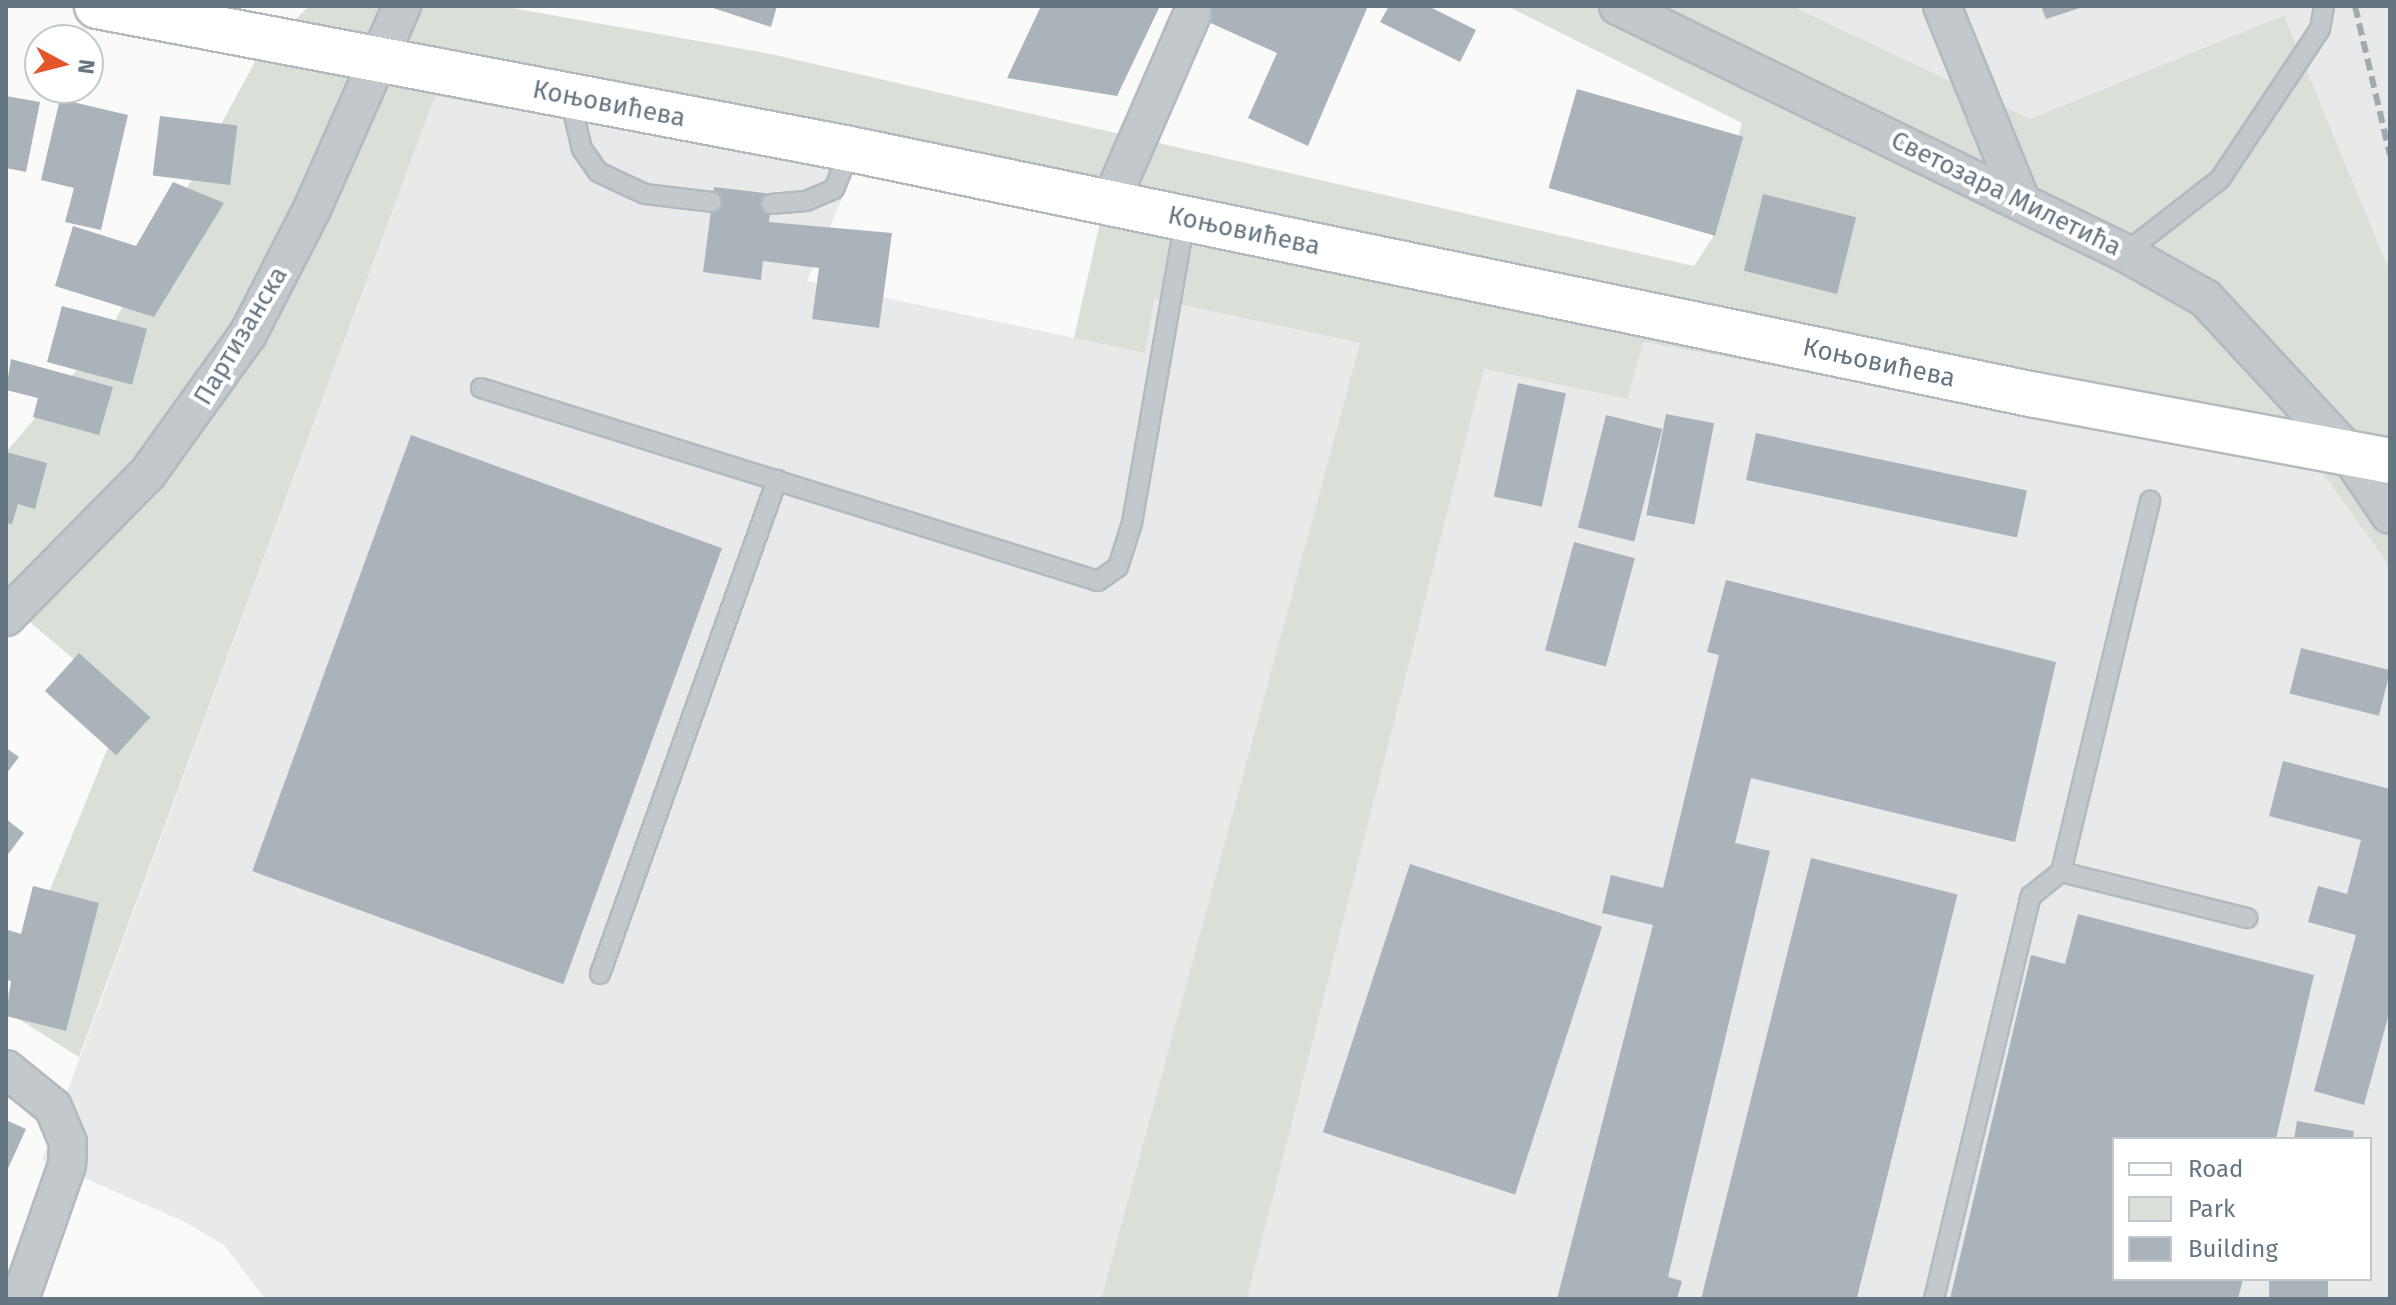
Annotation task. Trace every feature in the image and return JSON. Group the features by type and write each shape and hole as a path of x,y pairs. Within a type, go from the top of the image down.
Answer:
{"main road":[{"name":"Коњовићева","path":"97,6 850,149 2035,395 2346,450 2390,461"}],"street":[{"name":"Партизанска","path":"6,617 148,473 199,408 281,274 402,6"},
{"name":"Светозара Милетића","path":"1618,6 2021,201 2125,253 2205,298 2346,450 2390,515"},
{"path":"1942,6 2021,201"},
{"path":"1110,203 1192,14"},
{"path":"6,1069 53,1107 63,1126 67,1165 20,1299"}],"lane":[{"path":"2125,253 2220,179 2320,29 2324,6"},
{"path":"570,98 582,149 598,172 645,194 712,202"},
{"path":"771,204 806,201 834,189 850,149"},
{"path":"481,388 1098,581 1118,567 1132,523 1185,218"},
{"path":"600,974 777,480"},
{"path":"1934,1299 2031,896 2061,872 2150,500"},
{"path":"2061,872 2247,918"}],"shaded area":[{"path":"1792,6 2390,6 2390,272 2284,15 2030,119"},
{"path":"435,96 853,173 807,281 1145,353 1153,299 1360,343 1101,1299 265,1299 224,1245 183,1221 42,1160"},
{"path":"1643,342 2318,467 2390,567 2390,1299 1247,1299 1484,369 1628,399"}],"green space":[{"path":"309,6 501,6 771,54 1694,266 1713,237 1742,123 1507,6 1792,6 2030,119 2284,15 2390,272 2390,567 2318,467 1643,342 1628,399 1484,369 1247,1299 1101,1299 1360,343 1154,299 1145,353 1074,338 1101,218 435,96 79,1057 6,1011 6,998 126,703 6,602 6,452 108,334 257,58"}],"building":[{"path":"707,6 777,6 771,27"},
{"path":"1041,6 1160,6 1117,96 1007,78"},
{"path":"1173,6 1368,6 1308,146 1248,118 1277,53"},
{"path":"1389,6 1428,6 1476,30 1460,62 1380,22"},
{"path":"2041,6 2083,6 2083,7 2046,19"},
{"path":"1577,89 1743,137 1715,236 1549,188"},
{"path":"6,96 24,99 24,104 40,104 26,172 6,168"},
{"path":"59,104 81,104 128,115 101,230 65,222 74,188 41,180"},
{"path":"160,116 237,126 230,185 153,176"},
{"path":"173,182 224,203 154,317 55,286 73,226 136,246"},
{"path":"714,187 772,194 769,222 892,233 879,328 812,319 819,268 763,261 761,280 703,272"},
{"path":"1763,194 1856,217 1837,294 1744,271"},
{"path":"62,306 147,329 132,385 47,362"},
{"path":"11,359 113,387 99,435 33,417 38,398 6,390"},
{"path":"1518,383 1566,393 1542,507 1494,496"},
{"path":"1666,414 1714,423 1694,524 1646,515"},
{"path":"1606,415 1662,429 1634,542 1578,528"},
{"path":"1756,433 2027,491 2017,538 1746,480"},
{"path":"411,435 722,548 563,984 252,871"},
{"path":"6,452 47,463 35,509 18,504 12,524 6,523"},
{"path":"1574,542 1635,558 1606,666 1545,650"},
{"path":"1726,580 2056,662 2015,842 1751,778 1735,843 1770,851 1668,1277 1682,1281 1677,1299 1557,1299 1653,925 1602,913 1611,875 1663,888 1719,655 1707,652"},
{"path":"2301,648 2390,670 2379,716 2290,694"},
{"path":"79,653 150,717 116,755 45,691"},
{"path":"6,748 19,757 6,774"},
{"path":"2283,761 2390,789 2390,1010 2364,1105 2314,1091 2356,935 2308,922 2318,886 2347,894 2361,840 2269,816"},
{"path":"6,819 24,833 6,857"},
{"path":"1811,858 1958,895 1857,1299 1701,1299"},
{"path":"1410,864 1602,926 1515,1195 1323,1132"},
{"path":"33,886 99,903 66,1031 6,1016 11,981 6,980 8,930 21,934"},
{"path":"2078,914 2314,975 2276,1137 2112,1137 2112,1281 2242,1281 2238,1299 1950,1299 2031,955 2065,964"},
{"path":"6,1120 26,1129 6,1173"},
{"path":"2297,1121 2354,1131 2353,1137 2294,1137"},
{"path":"2269,1281 2328,1281 2328,1299 2269,1299"}],"railway":[{"path":"2355,6 2390,155"}]}
